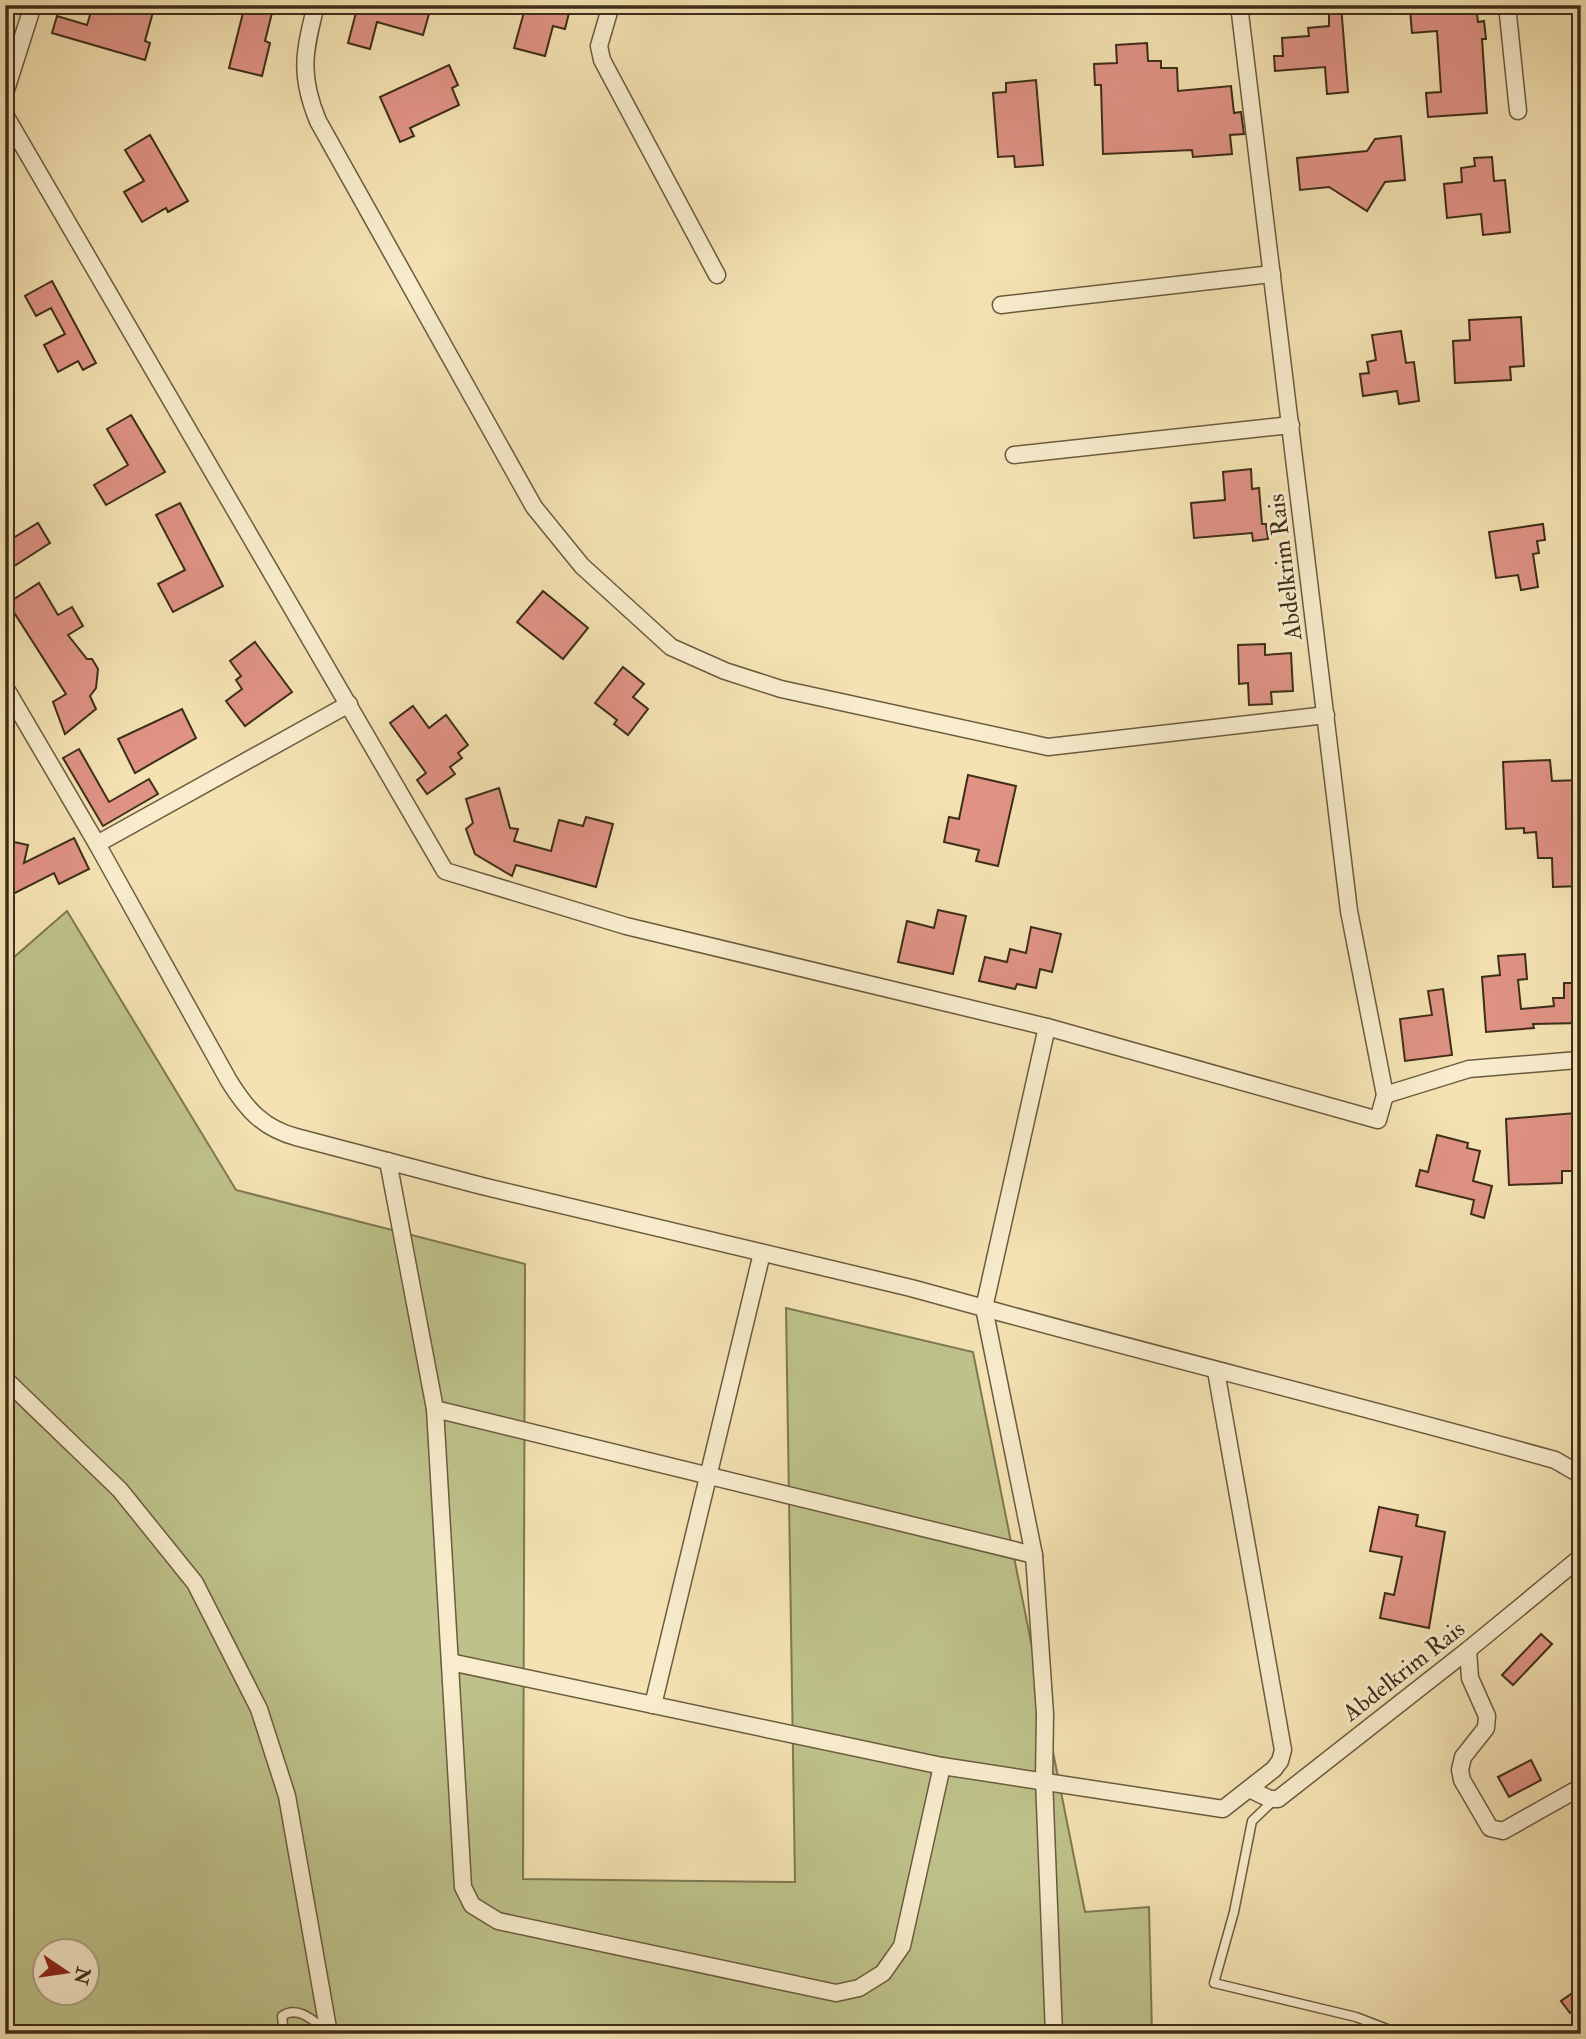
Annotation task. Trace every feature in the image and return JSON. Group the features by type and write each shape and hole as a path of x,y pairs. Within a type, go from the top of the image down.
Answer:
{"street":[{"path":"5,93 33,5"},
{"path":"316,5 303,67 304,82 318,121 534,508 582,566 671,647 725,671 781,688 1048,747 1326,715"},
{"path":"611,5 599,46 602,60 718,275"},
{"name":"Abdelkrim Rais","path":"1046,1027 1378,1120 1385,1095 1349,911 1240,5"},
{"path":"1507,5 1518,111"},
{"path":"5,116 437,859 450,874 626,926 1046,1027 984,1308 1034,1555 1045,1714 1044,1779 1054,2034"},
{"path":"1001,306 1272,274"},
{"path":"1014,455 1291,425"},
{"path":"5,687 97,844 229,1081 251,1112 280,1132 984,1308 1281,1386 1555,1460 1581,1475"},
{"path":"97,844 349,704"},
{"path":"1385,1095 1469,1069 1578,1060"},
{"path":"388,1161 435,1409 463,1888 472,1905 498,1921 836,1993 859,1988 883,1973 902,1945 942,1766"},
{"path":"653,1705 762,1253"},
{"path":"450,1662 942,1766 1044,1779 1223,1809 1274,1769 1283,1750 1216,1371"},
{"path":"5,1379 120,1490 195,1583 259,1709 287,1796 329,2033"},
{"path":"435,1409 1034,1555"},
{"name":"Abdelkrim Rais","path":"1274,1800 1468,1650 1581,1557"},
{"path":"1468,1650 1470,1678 1487,1716 1486,1728 1463,1757 1462,1780 1490,1828 1503,1831 1581,1787"},
{"path":"1249,1789 1274,1800"}],"lane":[{"path":"1274,1800 1252,1821 1234,1912 1214,1983 1356,2017 1400,2034"},
{"path":"284,2034 282,2016 294,2012 311,2018 329,2033"}],"green space":[{"path":"67,911 236,1190 525,1264 523,1879 795,1882 786,1308 973,1352 1085,1912 1149,1907 1152,2034 5,2034 5,965"}],"building":[{"path":"93,5 155,5 145,41 150,43 145,60 52,33 57,16 87,25"},
{"path":"245,5 274,5 265,41 270,43 262,76 229,68"},
{"path":"358,5 398,5 429,14 423,35 377,22 370,49 348,43"},
{"path":"526,5 571,5 565,29 553,26 545,56 514,48"},
{"path":"1329,5 1341,5 1348,92 1327,94 1325,67 1275,71 1274,56 1283,56 1282,38 1309,36 1308,28 1329,26"},
{"path":"1436,5 1476,5 1478,22 1484,21 1486,39 1482,39 1487,113 1428,117 1426,93 1441,92 1437,31 1412,33 1410,9"},
{"path":"1147,43 1148,61 1161,61 1161,68 1177,68 1178,91 1231,86 1234,113 1241,112 1244,134 1230,135 1232,154 1193,157 1192,150 1103,154 1101,85 1095,85 1094,64 1117,63 1116,45"},
{"path":"449,65 458,85 452,88 459,105 410,128 414,136 400,142 380,97"},
{"path":"1036,80 1043,165 1015,167 1014,156 998,157 993,93 1006,92 1006,83"},
{"path":"150,135 188,201 168,212 166,208 142,222 124,192 144,181 125,150"},
{"path":"1401,136 1405,180 1385,182 1367,211 1329,187 1300,190 1297,158 1367,151 1375,139"},
{"path":"1492,157 1494,181 1505,180 1510,232 1483,235 1481,214 1447,218 1444,184 1462,182 1461,168 1475,166 1474,158"},
{"path":"52,281 96,363 83,370 78,361 58,372 44,345 65,334 51,308 36,316 25,296"},
{"path":"1521,317 1524,366 1510,367 1511,380 1455,383 1453,341 1470,340 1469,320"},
{"path":"1401,331 1406,363 1414,362 1419,401 1399,404 1397,391 1363,396 1360,374 1369,373 1367,362 1376,360 1372,335"},
{"path":"131,415 165,472 106,505 94,485 128,465 107,429"},
{"path":"1251,469 1252,489 1259,488 1262,524 1266,524 1268,539 1253,541 1252,533 1194,538 1191,503 1225,500 1223,472"},
{"path":"180,503 223,586 173,612 158,584 185,570 156,515"},
{"path":"38,523 50,543 5,572 5,543"},
{"path":"1543,524 1545,540 1537,541 1539,553 1533,554 1538,587 1521,590 1518,575 1496,578 1489,532"},
{"path":"39,583 58,615 72,607 83,626 68,635 87,659 92,659 98,669 96,688 90,696 96,709 65,734 53,702 66,694 8,603"},
{"path":"543,591 588,628 563,659 517,622"},
{"path":"255,642 292,692 245,726 226,701 242,689 236,680 241,676 230,661"},
{"path":"1265,644 1265,655 1291,653 1293,691 1271,692 1272,704 1249,705 1248,683 1239,684 1238,645"},
{"path":"623,667 644,684 633,697 648,709 628,735 614,724 617,720 595,703"},
{"path":"413,706 429,728 446,715 468,745 458,753 462,758 450,767 455,774 427,794 417,780 426,773 390,723"},
{"path":"182,709 196,738 135,773 118,739"},
{"path":"79,749 109,802 149,779 158,794 103,826 63,758"},
{"path":"1550,760 1552,781 1581,780 1581,886 1553,887 1552,858 1538,858 1536,832 1524,833 1524,828 1506,829 1503,762"},
{"path":"968,775 1016,786 998,866 976,861 979,850 944,842 949,817 959,819"},
{"path":"499,788 510,828 518,829 514,841 551,851 559,820 583,826 586,817 613,824 596,887 516,865 512,876 475,854 466,829 473,823 466,799"},
{"path":"74,838 89,869 59,884 54,873 15,893 9,892 5,884 5,840 28,845 24,863"},
{"path":"938,910 966,916 953,974 898,962 907,921 934,928"},
{"path":"1031,927 1061,934 1052,972 1040,969 1036,988 1017,984 1015,989 979,981 985,957 1007,962 1010,949 1026,953"},
{"path":"1525,954 1527,979 1518,980 1521,1009 1554,1006 1553,998 1564,998 1564,983 1581,983 1581,1023 1533,1024 1534,1028 1486,1032 1482,977 1500,975 1498,956"},
{"path":"1443,989 1452,1055 1405,1061 1400,1019 1432,1015 1428,991"},
{"path":"1575,1113 1577,1171 1562,1171 1562,1183 1509,1185 1506,1119"},
{"path":"1437,1135 1468,1143 1467,1148 1480,1151 1473,1181 1492,1186 1484,1218 1471,1214 1474,1200 1416,1186 1420,1170 1428,1172"},
{"path":"1379,1507 1418,1515 1416,1526 1445,1532 1429,1628 1380,1618 1385,1593 1394,1595 1402,1557 1370,1551"},
{"path":"1541,1634 1552,1644 1513,1685 1502,1675"},
{"path":"1531,1760 1541,1780 1509,1797 1498,1777"},
{"path":"1581,1987 1581,2006 1570,2013 1561,2001"}]}
